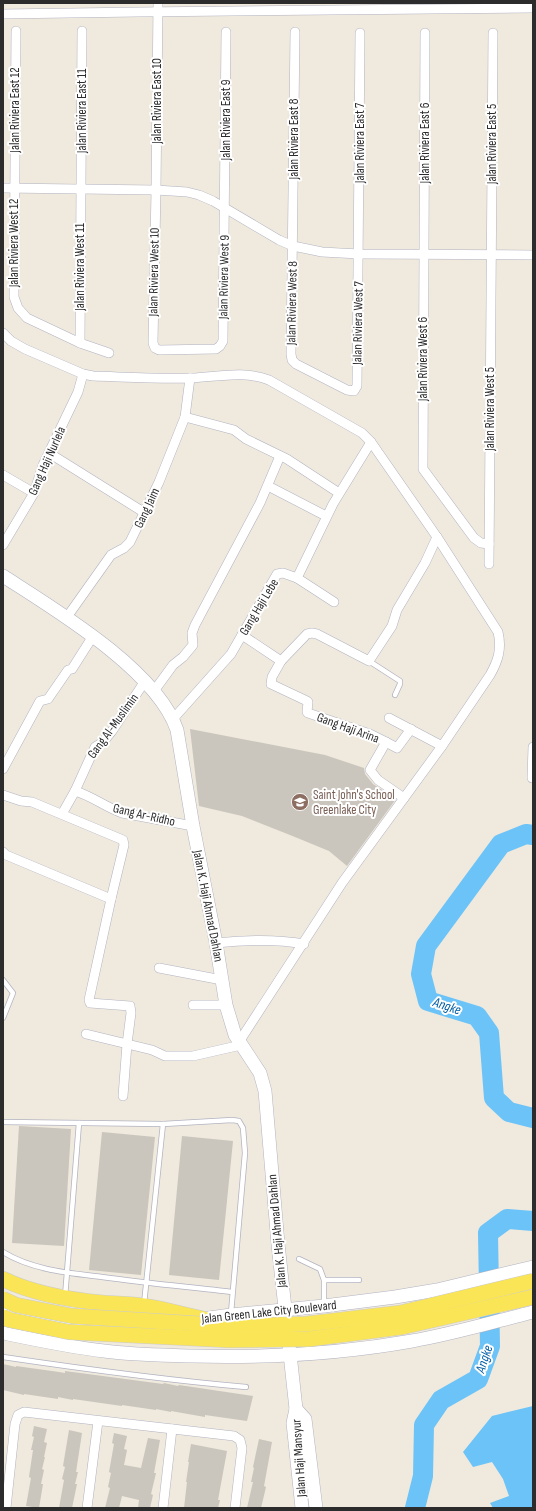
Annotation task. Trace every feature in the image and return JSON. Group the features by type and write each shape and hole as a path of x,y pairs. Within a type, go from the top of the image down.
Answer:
{"main road":[{"path":"3,1279 44,1293 65,1298 144,1306 204,1319"},
{"path":"3,1299 16,1305 72,1316 232,1326 306,1324 400,1313 533,1281"},
{"path":"3,1317 10,1320 69,1332 229,1340 309,1339 402,1327 533,1297"}],"street":[{"path":"3,14 158,7 533,8"},
{"name":"Jalan Riviera East 10","path":"156,190 158,7"},
{"name":"Jalan Riviera East 12","path":"15,188 16,31"},
{"name":"Jalan Riviera East 11","path":"81,190 82,31"},
{"name":"Jalan Riviera East 9","path":"225,208 226,32"},
{"name":"Jalan Riviera East 8","path":"293,246 295,32"},
{"name":"Jalan Riviera East 7","path":"359,254 360,32"},
{"name":"Jalan Riviera East 6","path":"424,254 425,33"},
{"name":"Jalan Riviera East 5","path":"491,254 493,33"},
{"path":"3,188 156,190 187,192 199,195 225,208 293,246 322,252 359,254 533,255"},
{"name":"Jalan Riviera West 12","path":"15,188 14,298 18,308 26,318 80,343"},
{"name":"Jalan Riviera West 11","path":"80,343 81,190"},
{"name":"Jalan Riviera West 10","path":"156,190 153,343 155,348 159,350 216,349 220,346"},
{"name":"Jalan Riviera West 9","path":"220,346 223,341 225,208"},
{"name":"Jalan Riviera West 8","path":"293,246 292,360 296,364 347,390 354,391"},
{"name":"Jalan Riviera West 7","path":"354,391 357,386 359,254"},
{"name":"Jalan Riviera West 6","path":"424,254 423,469 474,538 481,543 489,544"},
{"name":"Jalan Riviera West 5","path":"489,564 491,254"},
{"path":"3,333 17,346 83,374 93,376 190,378 243,374 261,376 362,433 371,442 437,537 498,632 501,642 500,653 490,675 442,746 342,883 242,1047 193,1056 165,1056 152,1050 86,1034"},
{"path":"80,343 109,353"},
{"name":"Gang Haji Nurlela","path":"3,545 34,493 43,465 78,392 83,374"},
{"name":"Gang Jaim","path":"67,617 111,555 114,552 120,551 130,542 145,513 159,482 184,417 190,378"},
{"path":"184,417 234,430 246,439 287,459 339,493"},
{"name":"Gang Haji Lebe","path":"173,719 230,654 278,574 283,573 297,578 326,516 371,442"},
{"path":"49,453 145,513"},
{"name":"Gang Al-Muslimin","path":"62,814 75,791 95,747 103,742 149,686 183,658 193,645 192,633 200,614 260,503 280,456"},
{"path":"3,475 34,493"},
{"path":"268,486 326,516"},
{"path":"242,635 281,661 307,634 312,633 317,634 369,661 392,626 397,610 425,563 437,537"},
{"name":"Jalan K. Haji Ahmad Dahlan","path":"3,576 67,617 93,636 149,686 173,719 177,730 226,1005 232,1025 242,1047 260,1073 265,1091 290,1356"},
{"path":"297,578 334,602"},
{"path":"3,769 40,701 48,699 68,670 72,669 93,636"},
{"name":"Gang Haji Arina","path":"281,661 271,684 307,700 308,713 370,734 386,742 370,770 378,780 404,798"},
{"path":"389,718 442,746"},
{"path":"386,742 397,748 411,729"},
{"path":"532,778 533,747"},
{"name":"Gang Ar-Ridho","path":"75,791 87,795 122,813 193,826"},
{"path":"3,795 21,801 32,802 123,840 124,845 90,1000 90,1003 130,1006 131,1014 123,1096"},
{"path":"3,852 6,855 111,899"},
{"path":"216,943 288,941 304,944"},
{"path":"159,968 222,980"},
{"path":"193,1006 226,1005"},
{"name":"Jalan Green Lake City Boulevard","path":"3,1309 58,1322 141,1330 231,1315 318,1307 437,1290 533,1267"},
{"path":"317,1353 308,1350 304,1345 302,1318 304,1314 318,1307"},
{"path":"3,1333 68,1346 140,1354 239,1357 290,1356 412,1341 451,1333 533,1312"},
{"name":"Jalan Haji Mansyur","path":"290,1356 296,1409 293,1422 302,1508"},
{"name":"Jalan Haji Mansyur","path":"296,1409 306,1419 316,1508"},
{"path":"6,1508 15,1424 18,1415 24,1412 234,1436 240,1440 242,1448 235,1508"},
{"path":"87,1508 98,1421"},
{"path":"163,1508 172,1429"}],"lane":[{"path":"369,661 400,681 395,695"},
{"path":"3,980 13,993 3,1018"},
{"path":"3,1122 163,1124 232,1120 239,1121 243,1128 245,1153 231,1315"},
{"path":"65,1298 79,1123"},
{"path":"144,1306 163,1124"},
{"name":"Jalan Green Lake City Boulevard","path":"3,1252 23,1262 67,1272 146,1283 232,1292"},
{"path":"299,1259 320,1269 324,1280 318,1307"},
{"path":"324,1280 359,1280"},
{"path":"3,1357 78,1368 246,1387"}],"water":[{"path":"533,1406 533,1508 493,1508 490,1503 509,1496 503,1479 492,1462 473,1467 463,1452 492,1416"}],"building":[{"name":"Saint John's School Greenlake City","path":"190,729 325,755 364,768 365,774 373,784 396,799 347,866 329,851 295,837 242,816 199,806"},
{"path":"19,1126 71,1129 64,1246 12,1243"},
{"path":"102,1132 155,1137 141,1275 89,1270"},
{"path":"182,1136 233,1141 219,1280 169,1275"},
{"path":"3,1364 65,1373 65,1371 164,1383 253,1396 247,1421 205,1415 205,1417 171,1411 58,1397 58,1399 24,1395 3,1390"},
{"path":"34,1426 47,1429 44,1442 47,1443 42,1469 44,1470 41,1484 43,1484 39,1508 26,1506 31,1478 29,1477 33,1450 31,1450 34,1437 32,1436"},
{"path":"69,1430 82,1433 76,1472 78,1472 75,1484 77,1484 72,1508 59,1508 64,1480 62,1479 65,1467 63,1466"},
{"path":"114,1433 127,1436 124,1449 127,1450 124,1465 141,1468 148,1438 160,1440 150,1508 138,1508 139,1500 122,1496 119,1508 105,1508 110,1488 108,1487 111,1473 109,1472 114,1444 112,1443"},
{"path":"259,1439 272,1442 264,1486 266,1487 261,1508 247,1508 253,1482 251,1482 253,1467"},
{"path":"191,1444 227,1451 218,1500 220,1500 218,1508 184,1508"}],"waterway":[{"name":"Angke","path":"533,835 526,834 501,844 426,946 421,974 428,1001 477,1016 489,1033 494,1098 509,1112 533,1118"},
{"name":"Angke","path":"415,1508 423,1476 424,1425 441,1400 478,1379 490,1346 488,1233 507,1219 533,1221"}],"place":[{"name":"Saint John's School Greenlake City","path":"300,802"}]}
